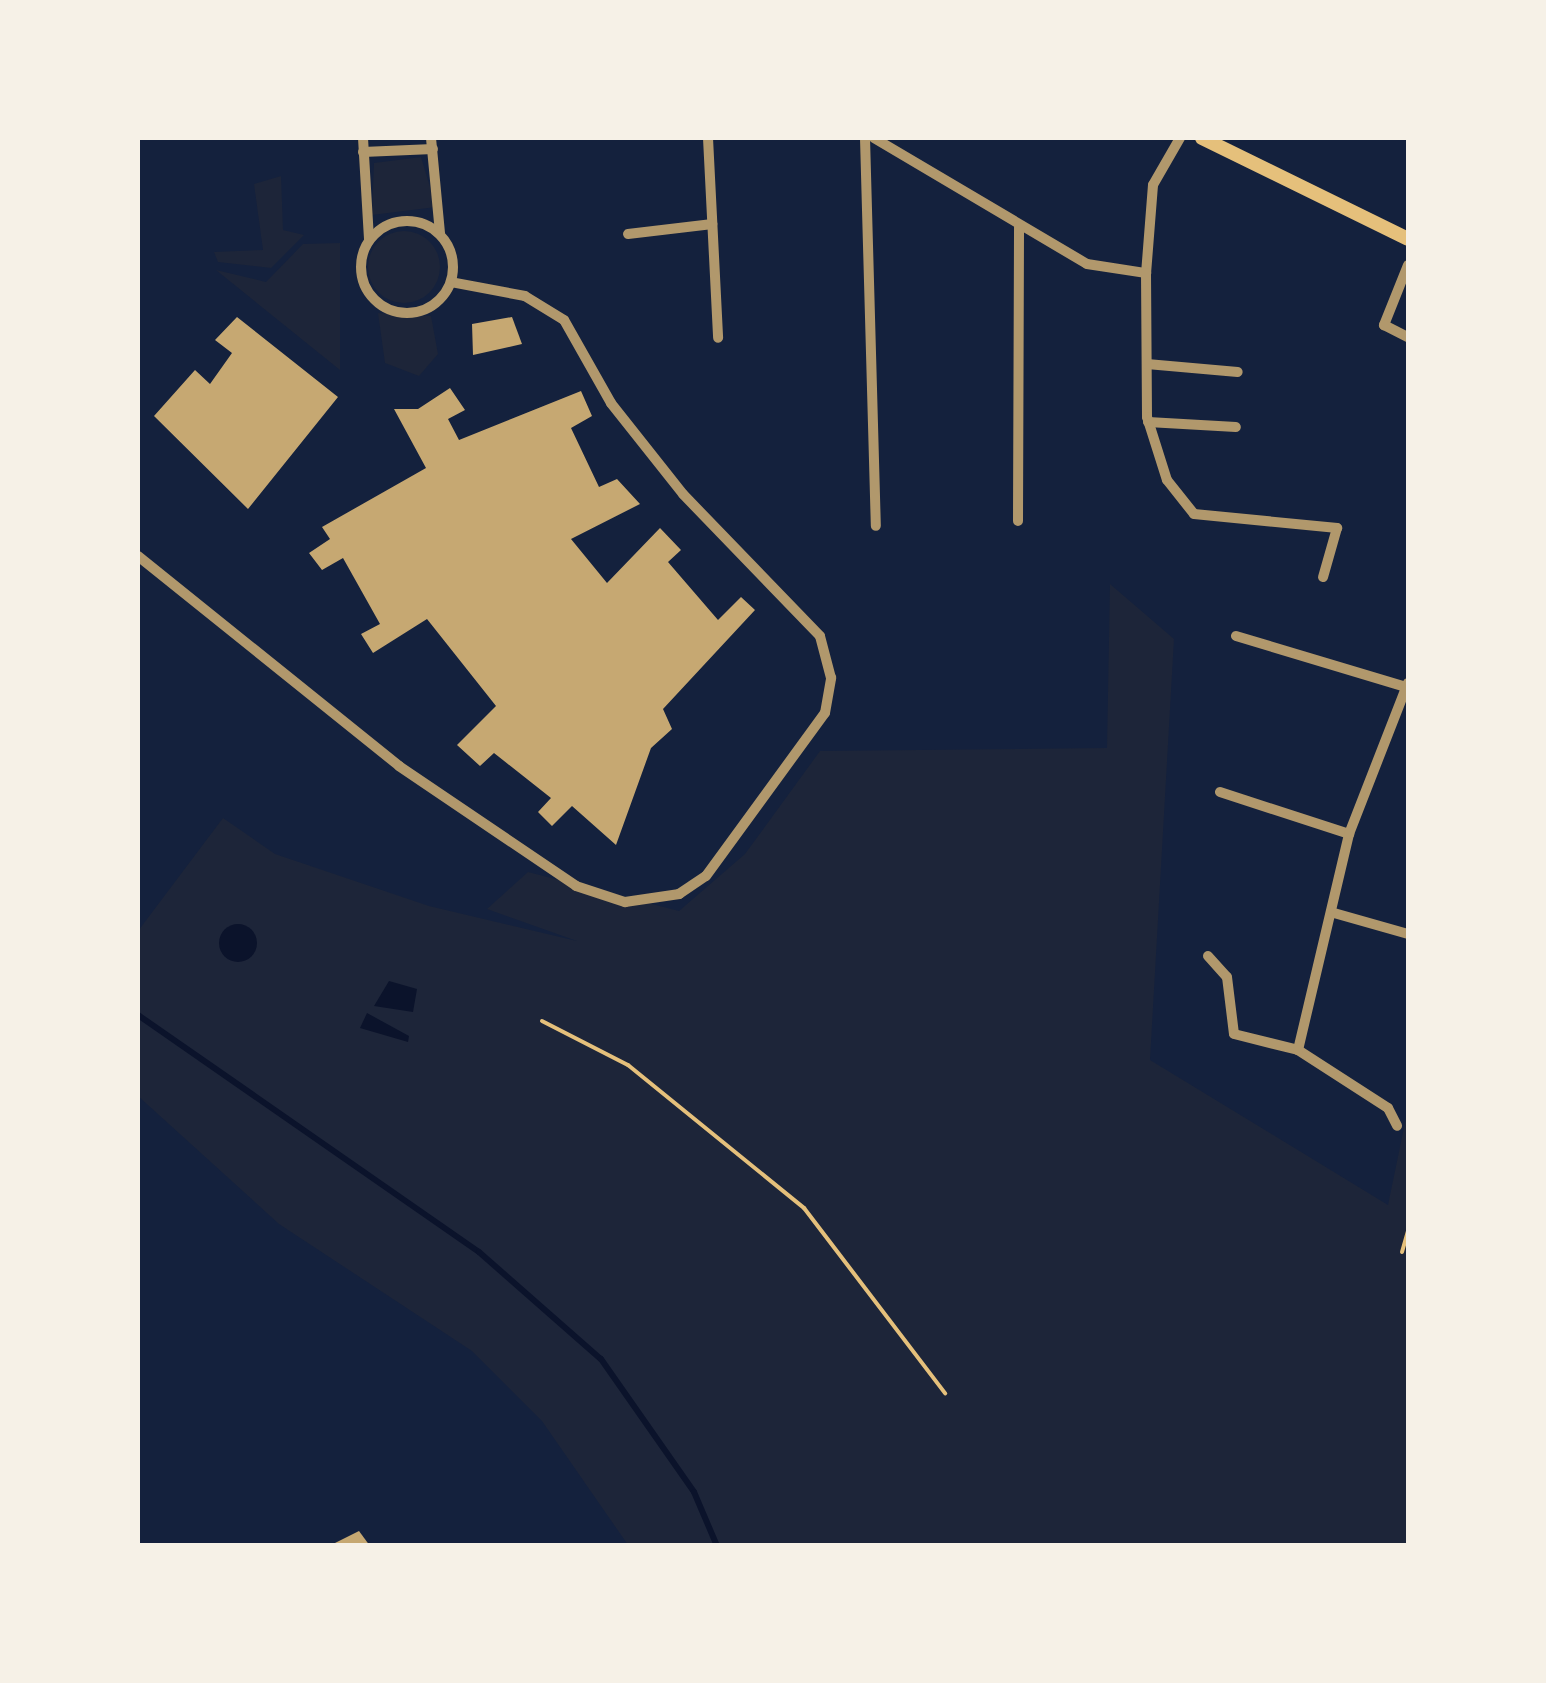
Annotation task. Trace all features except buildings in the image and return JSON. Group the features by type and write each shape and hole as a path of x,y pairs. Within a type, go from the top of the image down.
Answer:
{"main road":[{"path":"1202,138 1408,240"}],"street":[{"path":"363,138 369,240 361,273 380,305 422,310 451,282"},
{"path":"708,138 718,338"},
{"path":"864,138 876,526"},
{"path":"874,138 1087,264 1146,273"},
{"path":"1180,138 1153,186 1146,273 1148,422 1167,480 1194,514 1337,528 1323,577"},
{"path":"363,152 432,143 440,234 451,282"},
{"path":"369,240 395,222 440,234"},
{"path":"628,234 712,224"},
{"path":"1018,522 1020,226"},
{"path":"1408,265 1384,325 1408,337"},
{"path":"138,556 399,766 576,886 625,902 679,894 706,876 826,713 831,678 820,636 683,494 612,403 564,320 525,296 451,282"},
{"path":"1147,364 1238,372"},
{"path":"1148,422 1236,427"},
{"path":"1236,636 1407,685 1349,834 1334,913 1298,1050"},
{"path":"1220,792 1349,834"},
{"path":"1334,913 1408,934"},
{"path":"1208,956 1227,977 1234,1034 1298,1050 1388,1108 1397,1126"}],"path":[{"path":"542,1021 628,1065 804,1208 945,1392"},
{"path":"1402,1252 1408,1231"}],"shaded area":[{"path":"421,157 436,207 372,215 374,163"},
{"path":"281,176 283,230 304,235 271,268 218,262 214,252 263,250 254,184"},
{"path":"404,231 418,233 430,241 438,253 438,281 430,293 418,301 404,303 390,301 378,293 370,281 368,267 370,253 378,241 390,233"},
{"path":"340,243 340,370 216,270 266,282 303,244"},
{"path":"378,313 431,316 438,354 419,376 385,363"},
{"path":"1110,584 1174,639 1150,1060 1388,1205 1408,1108 1408,1545 628,1545 542,1421 472,1351 279,1224 138,1096 138,931 223,818 275,854 429,906 577,941 487,909 528,872 679,911 745,854 820,751 1107,748"},
{"path":"238,924 252,929 257,943 252,957 238,962 224,957 219,943 224,929"},
{"path":"389,981 417,989 413,1012 374,1006"},
{"path":"367,1013 409,1036 408,1042 360,1028"}],"waterway":[{"path":"138,1015 479,1252 601,1359 694,1492 717,1546"}]}
